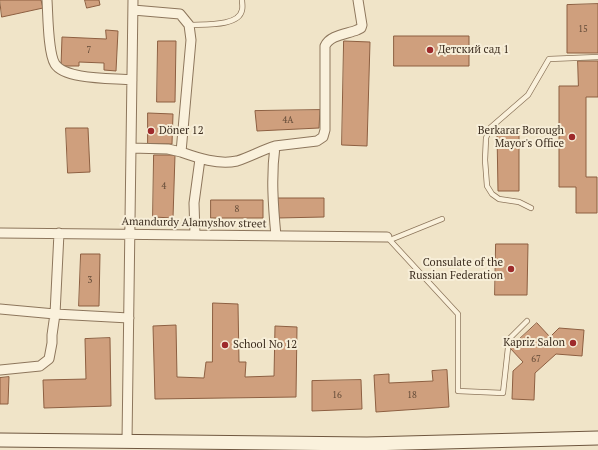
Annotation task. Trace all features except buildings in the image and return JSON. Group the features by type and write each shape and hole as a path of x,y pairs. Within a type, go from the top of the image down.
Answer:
{"main road":[{"path":"0,440 127,441 230,446 598,438"}],"street":[{"path":"47,0 51,55 55,64 61,71 73,75 132,80"},
{"path":"127,441 133,0"},
{"path":"131,148 168,149 212,161 234,161 275,146 317,141 323,137 325,130 325,46 331,38 361,28 362,25 358,0"},
{"path":"133,10 180,14 189,25 191,40 181,152"},
{"path":"275,146 272,175 272,198 276,236"},
{"path":"195,235 194,204 200,158"},
{"name":"Amandurdy Alamyshov street","path":"0,233 276,236 389,239"},
{"path":"0,370 40,366 49,359 55,314 59,233"},
{"path":"0,309 129,318"}],"lane":[{"path":"189,25 229,22 239,17 242,10 242,0"},
{"path":"531,208 519,202 499,199 492,194 487,186 485,160 486,138 488,131 528,95 549,58 598,57"},
{"path":"442,219 389,239 458,314 458,391 503,393 509,339 527,321"}],"place":[{"name":"Детский сад 1","path":"430,50"},
{"name":"Döner 12","path":"151,131"},
{"name":"Berkarar Borough Mayor's Office","path":"572,137"},
{"name":"Consulate of the Russian Federation","path":"511,269"},
{"name":"Kapriz Salon","path":"573,343"},
{"name":"School No 12","path":"225,345"}]}
